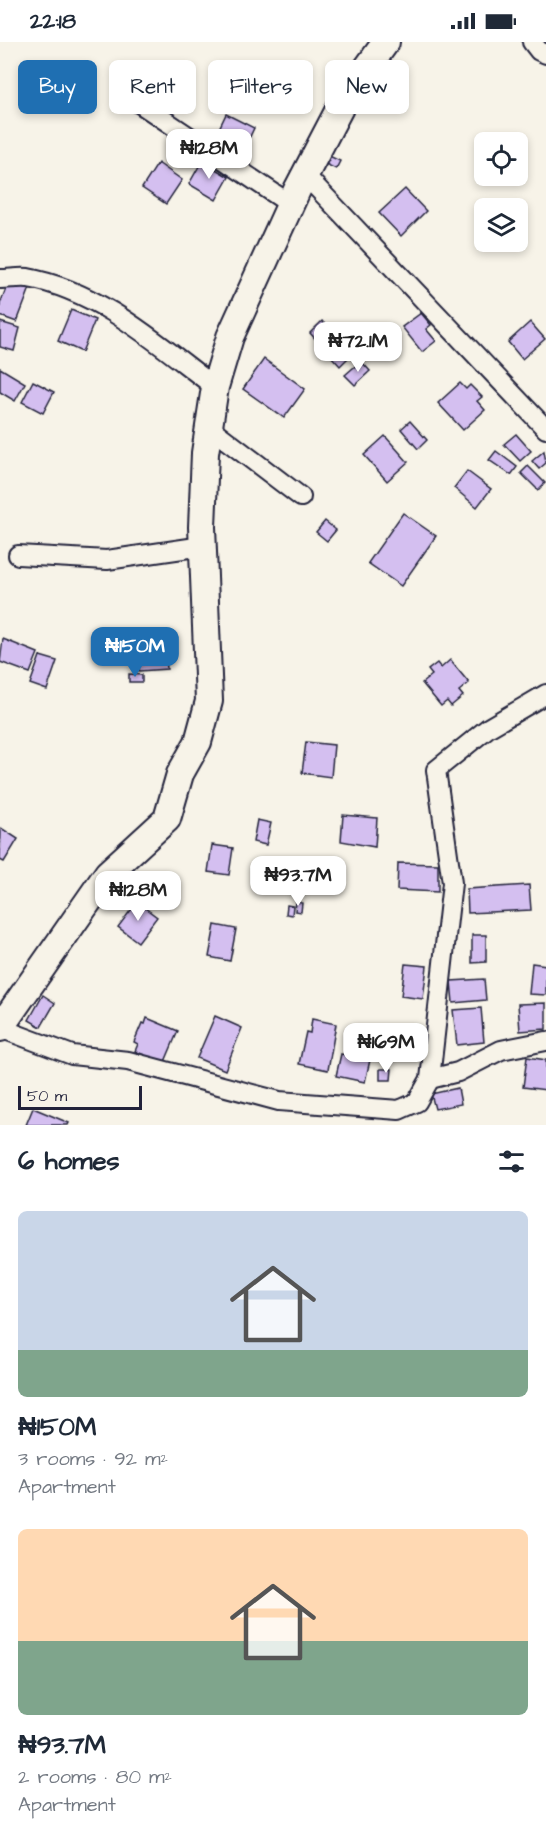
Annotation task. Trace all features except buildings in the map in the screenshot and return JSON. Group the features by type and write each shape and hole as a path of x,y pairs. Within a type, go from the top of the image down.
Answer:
{"street":[{"path":"386,42 344,100 290,204 231,337 215,387 205,453 203,546 209,702 198,742 180,774 167,819 108,873 0,1028 72,1055 128,1061 279,1101 399,1110 417,1102 430,1079 452,883 436,770 488,728 546,694"},
{"path":"532,42 538,51 546,54"},
{"path":"155,114 290,204"},
{"path":"305,175 546,429"},
{"path":"0,279 27,278 78,295 127,320 215,387"},
{"path":"209,427 301,497"},
{"path":"18,555 107,560 203,546"},
{"path":"430,1079 458,1072 501,1050 546,1041"}]}
